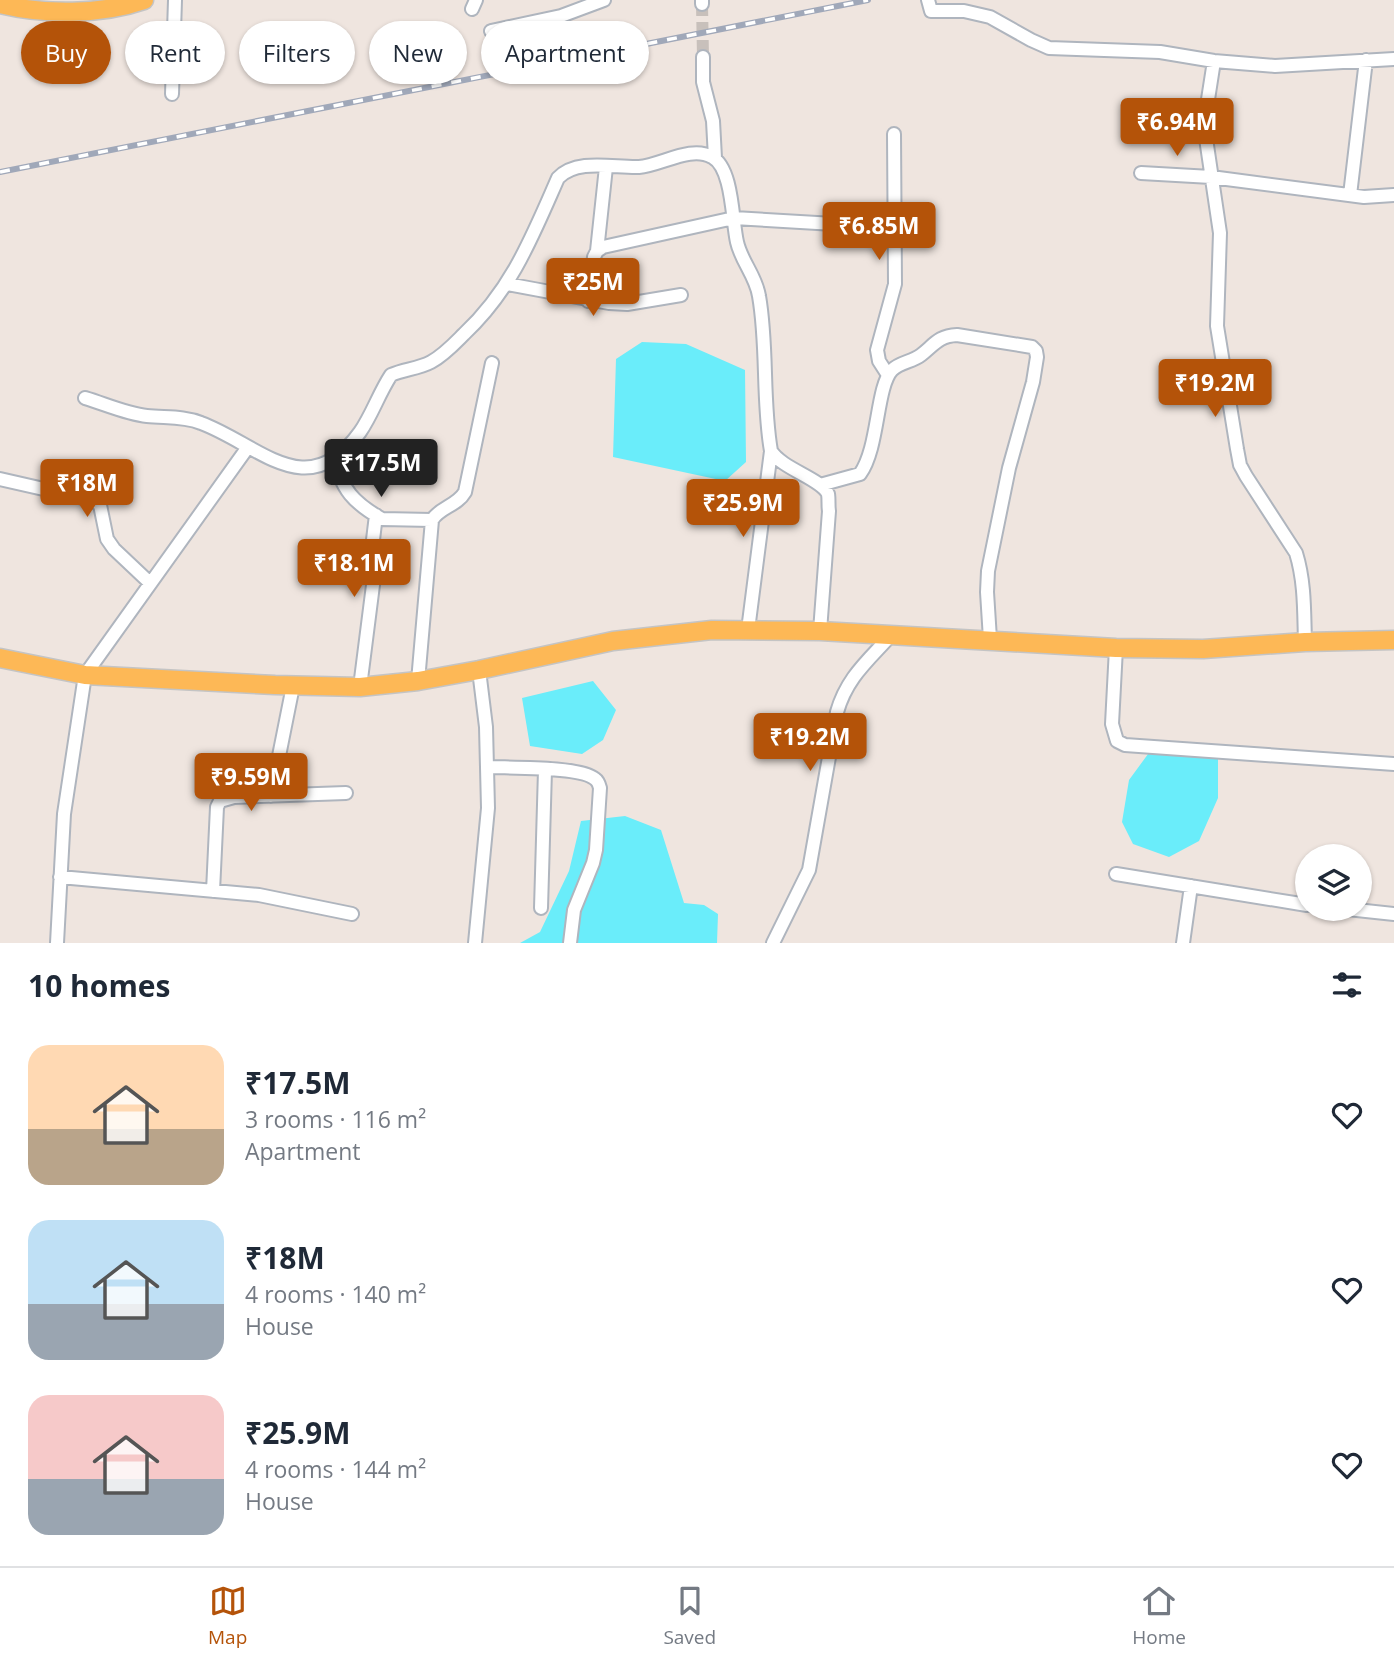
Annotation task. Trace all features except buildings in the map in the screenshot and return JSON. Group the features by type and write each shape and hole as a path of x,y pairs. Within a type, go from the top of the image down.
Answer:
{"main road":[{"path":"0,4 51,12 144,0"},
{"path":"0,658 85,675 360,687 418,681 479,670 613,640 684,632 820,631 1116,648 1203,649 1305,642 1394,640"}],"street":[{"path":"172,94 176,0"},
{"path":"538,21 561,16 604,0"},
{"path":"928,0 931,11 964,11 990,17 1049,48 1160,52 1214,61 1275,65 1394,59"},
{"path":"702,57 703,82 713,121 715,158 727,182 739,250 758,292 771,451 748,631"},
{"path":"1350,195 1366,60"},
{"path":"1214,61 1204,125 1221,254 1217,326 1240,465 1296,553 1302,575 1305,642"},
{"path":"888,375 879,361 877,350 895,284 894,134"},
{"path":"85,398 145,416 191,419 220,431 286,466 324,465 338,457 362,429 391,376 399,371 415,369 446,352 499,298 543,214 558,178 566,170 578,167 640,167 695,154 715,158"},
{"path":"588,301 597,251 606,167"},
{"path":"1141,173 1211,177 1350,195 1394,195"},
{"path":"597,251 613,244 734,218 851,225"},
{"path":"507,284 588,301 627,304 681,295"},
{"path":"820,485 854,477 864,468 888,375 898,365 919,357 937,339 945,335 1032,346 1036,351 1034,382 1009,468 988,571 990,639"},
{"path":"418,681 432,520 436,512 461,499 465,492 492,363"},
{"path":"57,943 64,814 85,675 247,447"},
{"path":"771,451 783,464 820,485 827,494 829,511 820,631"},
{"path":"338,457 338,469 343,484 356,502 376,516 382,519 432,520"},
{"path":"0,479 92,500 100,505 107,539 150,583"},
{"path":"360,687 373,585 372,548 376,516"},
{"path":"773,943 810,870 842,693 849,681 892,634"},
{"path":"1116,648 1112,724 1118,741 1125,745 1394,764"},
{"path":"475,943 487,835 488,767 479,670"},
{"path":"271,796 293,686"},
{"path":"488,767 588,775 597,780 600,788 593,863 574,910 570,943"},
{"path":"541,908 545,770"},
{"path":"213,891 217,807 220,801 234,797 346,793"},
{"path":"1116,874 1295,903"},
{"path":"60,877 258,895 352,914"},
{"path":"1183,943 1191,886"},
{"path":"1372,912 1394,914"}],"water":[{"path":"642,342 686,344 745,370 746,462 725,481 613,457 616,359"},
{"path":"593,681 616,710 603,740 582,754 530,746 522,698"},
{"path":"1151,750 1218,756 1218,798 1199,841 1169,857 1133,844 1122,822 1129,780"},
{"path":"625,816 661,830 684,903 704,905 718,914 717,943 520,943 540,932 569,871 581,821"}],"tunnel":[{"path":"702,4 703,57"}],"railway":[{"path":"0,172 868,0"}]}
